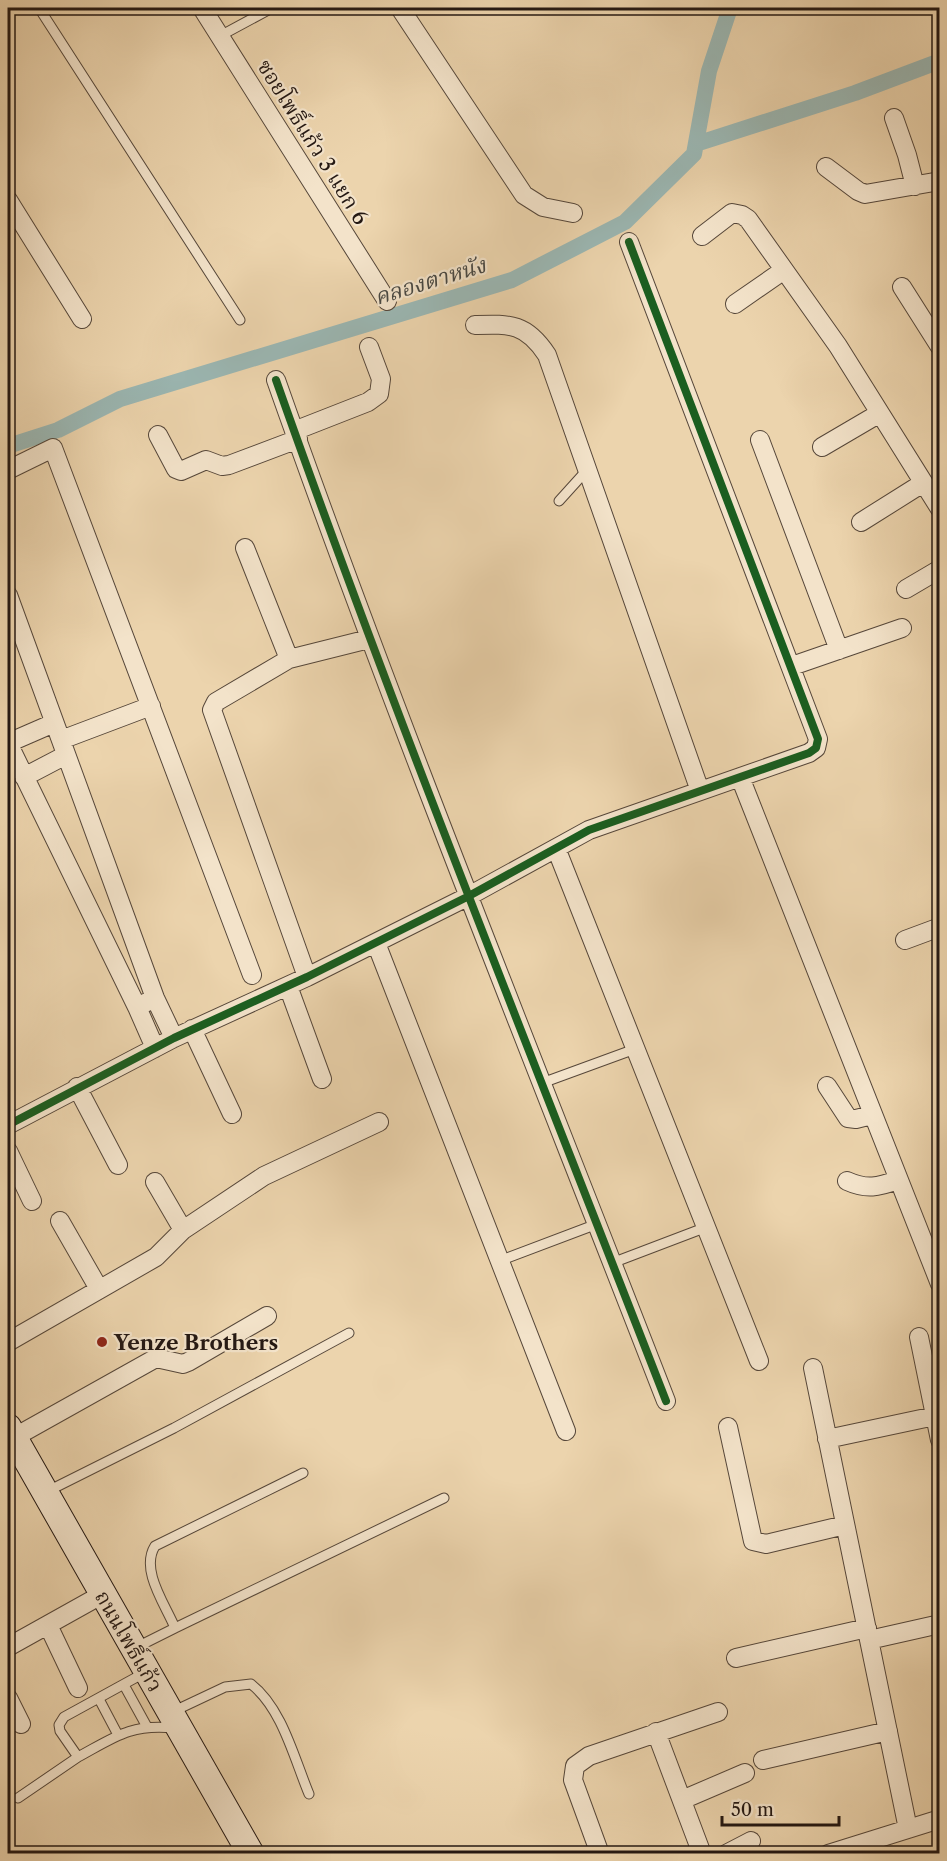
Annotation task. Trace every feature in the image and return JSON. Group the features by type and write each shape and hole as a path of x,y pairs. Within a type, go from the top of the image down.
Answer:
{"street":[{"name":"ซอยโพธิ์แก้ว 3 แยก 6","path":"202,8 387,301"},
{"path":"400,8 524,195 543,207 573,213"},
{"path":"894,118 915,186"},
{"path":"826,167 865,194 939,180"},
{"path":"8,200 82,319"},
{"path":"702,236 732,213 742,215 838,346 939,509"},
{"path":"8,1125 192,1029 376,943 606,823 809,753 816,748 818,740 792,666 704,444 629,242"},
{"path":"735,304 784,270"},
{"path":"902,288 939,347"},
{"path":"475,325 514,325 539,343 547,355 700,791"},
{"path":"158,435 176,469 181,471 206,460 222,466 229,465 368,402 379,394 381,379 369,347"},
{"path":"276,380 369,639 467,897 666,1401"},
{"path":"822,447 880,413"},
{"path":"760,440 839,650"},
{"path":"8,470 53,448 252,975"},
{"path":"861,522 924,483"},
{"path":"245,548 289,659"},
{"path":"906,589 939,569"},
{"path":"8,595 155,998 174,1038"},
{"path":"792,666 902,628"},
{"path":"307,977 212,710 216,702 289,659 369,639"},
{"path":"151,706 60,739 8,743 155,1048"},
{"path":"24,777 60,739"},
{"path":"740,777 939,1284"},
{"path":"556,848 704,1228 759,1361"},
{"path":"104,939 129,927"},
{"path":"905,940 939,928"},
{"path":"376,943 566,1431"},
{"path":"288,986 322,1079"},
{"path":"137,1007 155,998"},
{"path":"192,1029 232,1114"},
{"path":"827,1086 848,1118 856,1119 872,1115"},
{"path":"77,1088 118,1165"},
{"path":"8,1342 156,1257 183,1230 264,1176 379,1122"},
{"path":"8,1151 32,1201"},
{"path":"847,1181 863,1188 876,1188 898,1180"},
{"path":"155,1182 183,1230"},
{"path":"60,1221 99,1289"},
{"path":"10,1433 156,1358 183,1364 188,1362 267,1316"},
{"path":"919,1337 939,1440"},
{"path":"813,1368 908,1828"},
{"path":"827,1439 935,1416"},
{"path":"728,1427 753,1541 766,1544 845,1525"},
{"name":"ถนนโพธิ์แก้ว","path":"10,1433 251,1854"},
{"path":"8,1647 103,1594"},
{"path":"736,1658 868,1634 939,1624"},
{"path":"48,1625 78,1688"},
{"path":"8,1698 21,1724"},
{"path":"600,1854 573,1780 575,1766 589,1756 718,1712"},
{"path":"763,1760 888,1731"},
{"path":"656,1732 702,1854"},
{"path":"682,1800 745,1773"},
{"path":"828,1854 939,1819"},
{"path":"726,1854 751,1842"}],"lane":[{"path":"39,8 240,320"},
{"path":"220,36 272,8"},
{"path":"559,501 587,470"},
{"path":"542,1083 634,1049"},
{"path":"499,1260 597,1224"},
{"path":"612,1263 704,1228"},
{"path":"45,1493 174,1428 349,1333"},
{"path":"175,1628 148,1566 150,1554 155,1546 303,1473"},
{"path":"134,1649 444,1498"},
{"path":"78,1757 60,1731 59,1725 64,1717 147,1672"},
{"path":"18,1798 78,1757 118,1735 146,1725 175,1721 225,1687 250,1684 260,1691 273,1709 309,1794"},
{"path":"124,1685 146,1725"},
{"path":"99,1699 118,1735"}],"waterway":[{"name":"คลองตาหนัง","path":"8,446 58,430 120,399 512,280 625,222 694,154 709,71 730,8"},
{"path":"696,144 855,93 940,61"}],"cycle path":[{"path":"8,1125 174,1038 307,977 467,897 589,830 809,753 816,748 818,739 629,242"},
{"path":"276,380 369,636 666,1401"}],"place":[{"name":"Yenze Brothers","path":"102,1342"}]}
